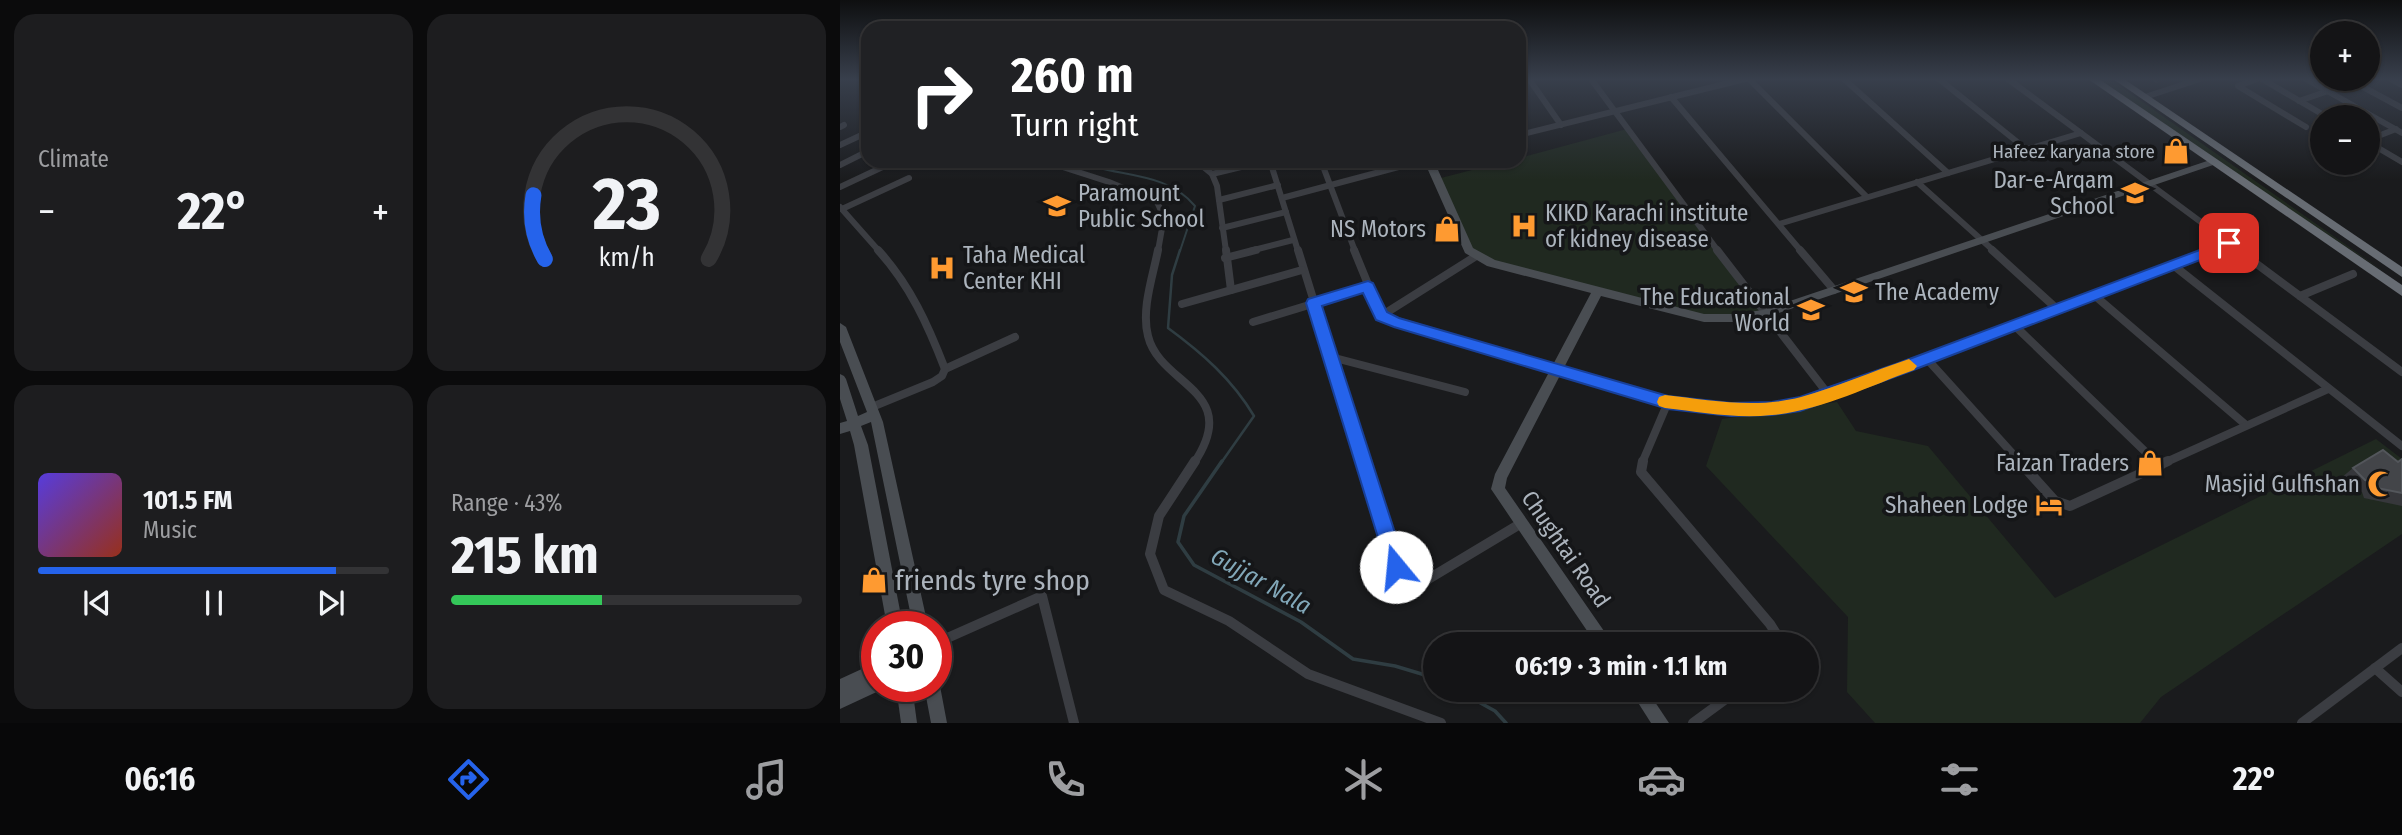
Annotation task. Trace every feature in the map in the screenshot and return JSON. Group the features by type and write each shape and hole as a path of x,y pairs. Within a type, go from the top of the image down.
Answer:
{"highway":[{"path":"2142,113 2399,289"},
{"path":"2167,113 2402,270"}],"street":[{"path":"1552,113 1561,125"},
{"path":"1526,133 1607,113"},
{"path":"1615,113 1764,314 1828,394"},
{"path":"1684,113 1834,290"},
{"path":"1781,113 1867,197"},
{"path":"1881,113 1948,173"},
{"path":"1981,113 2026,149"},
{"path":"2054,113 2402,372"},
{"path":"2282,113 2306,127"},
{"path":"2368,113 2400,130"},
{"path":"2380,137 2400,130"},
{"path":"1779,224 2081,133"},
{"path":"840,145 861,135"},
{"path":"2380,148 2402,162"},
{"path":"840,164 861,154"},
{"path":"1432,168 1469,250 1476,256 1491,263 1704,318 1735,318 1764,314 2213,162"},
{"path":"840,187 880,168"},
{"path":"1064,168 1147,197 1157,202 1164,217 1146,316 1148,338 1160,360 1195,389 1209,417 1207,444 1159,516 1150,554 1164,590 1229,621 1308,674 1441,723"},
{"path":"1205,168 1212,174 1219,200 1231,290"},
{"path":"1212,174 1238,168"},
{"path":"1271,168 1405,593 1520,524"},
{"path":"1324,168 1381,316 1668,402 1731,410 1772,409 1800,404 1927,359 2229,243"},
{"path":"1282,198 1396,168"},
{"path":"909,178 841,208 895,269 924,316 945,369"},
{"path":"1917,182 2056,308"},
{"path":"1219,200 1278,185"},
{"path":"1222,228 1286,212"},
{"path":"1225,258 1293,240"},
{"path":"1381,316 1476,256"},
{"path":"2172,265 2402,446"},
{"path":"1182,303 1302,270"},
{"path":"2300,296 2353,274"},
{"path":"1253,323 1368,287"},
{"name":"Chughtai Road","path":"1596,632 1497,489 1500,478 1598,291"},
{"path":"2094,295 2246,425"},
{"path":"2014,325 2161,466"},
{"path":"840,327 873,411 918,611"},
{"path":"840,429 850,419 933,382 942,376 945,369 1015,337"},
{"path":"1331,357 1465,392"},
{"path":"1927,359 2055,501 2070,506 2328,388"},
{"path":"840,379 892,611"},
{"path":"1668,402 1640,468 1641,472 1775,632"},
{"path":"952,636 1042,596 1074,723"},
{"path":"2302,723 2402,648"},
{"path":"2375,668 2402,692"},
{"path":"840,687 861,677"},
{"path":"840,701 861,691"},
{"path":"906,702 909,723"},
{"path":"935,702 939,723"},
{"path":"1646,702 1661,723"},
{"path":"1693,723 1722,702"}],"shaded area":[{"path":"2147,113 2158,113 2386,273"},
{"path":"1627,129 1764,314 1704,318 1476,256 1437,179 1480,168 1526,168 1526,156"},
{"path":"1837,402 1856,431 1928,446 2055,598 2376,439 2402,459 2402,534 2161,697 2140,723 1875,723 1847,692 1848,617 1706,466 1722,419"}],"building":[{"path":"2383,450 2398,462 2402,459 2402,493 2377,488 2375,482 2365,480 2353,468"}],"waterway":[{"name":"Gujjar Nala","path":"1102,168 1170,186 1195,206 1180,251"},
{"name":"Gujjar Nala","path":"1180,250 1172,275 1168,328 1216,368 1254,416 1221,463"},
{"name":"Gujjar Nala","path":"1222,461 1184,516 1178,542 1194,565 1301,622 1353,659 1395,666 1423,674"},
{"name":"Gujjar Nala","path":"1479,702 1495,711 1506,723"}],"slow traffic":[{"path":"1665,402 1731,410 1772,409 1800,404 1909,366"}],"place":[{"name":"Hafeez karyana store","path":"2176,151"},
{"name":"Dar-e-Arqam School","path":"2135,193"},
{"name":"Paramount Public School","path":"1057,206"},
{"name":"KIKD Karachi institute of kidney disease","path":"1524,226"},
{"name":"NS Motors","path":"1447,229"},
{"name":"Taha Medical Center KHI","path":"942,268"},
{"name":"The Academy","path":"1854,292"},
{"name":"The Educational World","path":"1811,310"},
{"name":"Faizan Traders","path":"2150,463"},
{"name":"Masjid Gulfishan","path":"2381,484"},
{"name":"Shaheen Lodge","path":"2049,505"},
{"name":"friends tyre shop","path":"874,580"}],"route":[{"path":"1396,567 1313,303 1368,287 1381,316 1394,322 1668,402 1731,410 1772,409 1800,404 1927,359 2229,243"}]}
